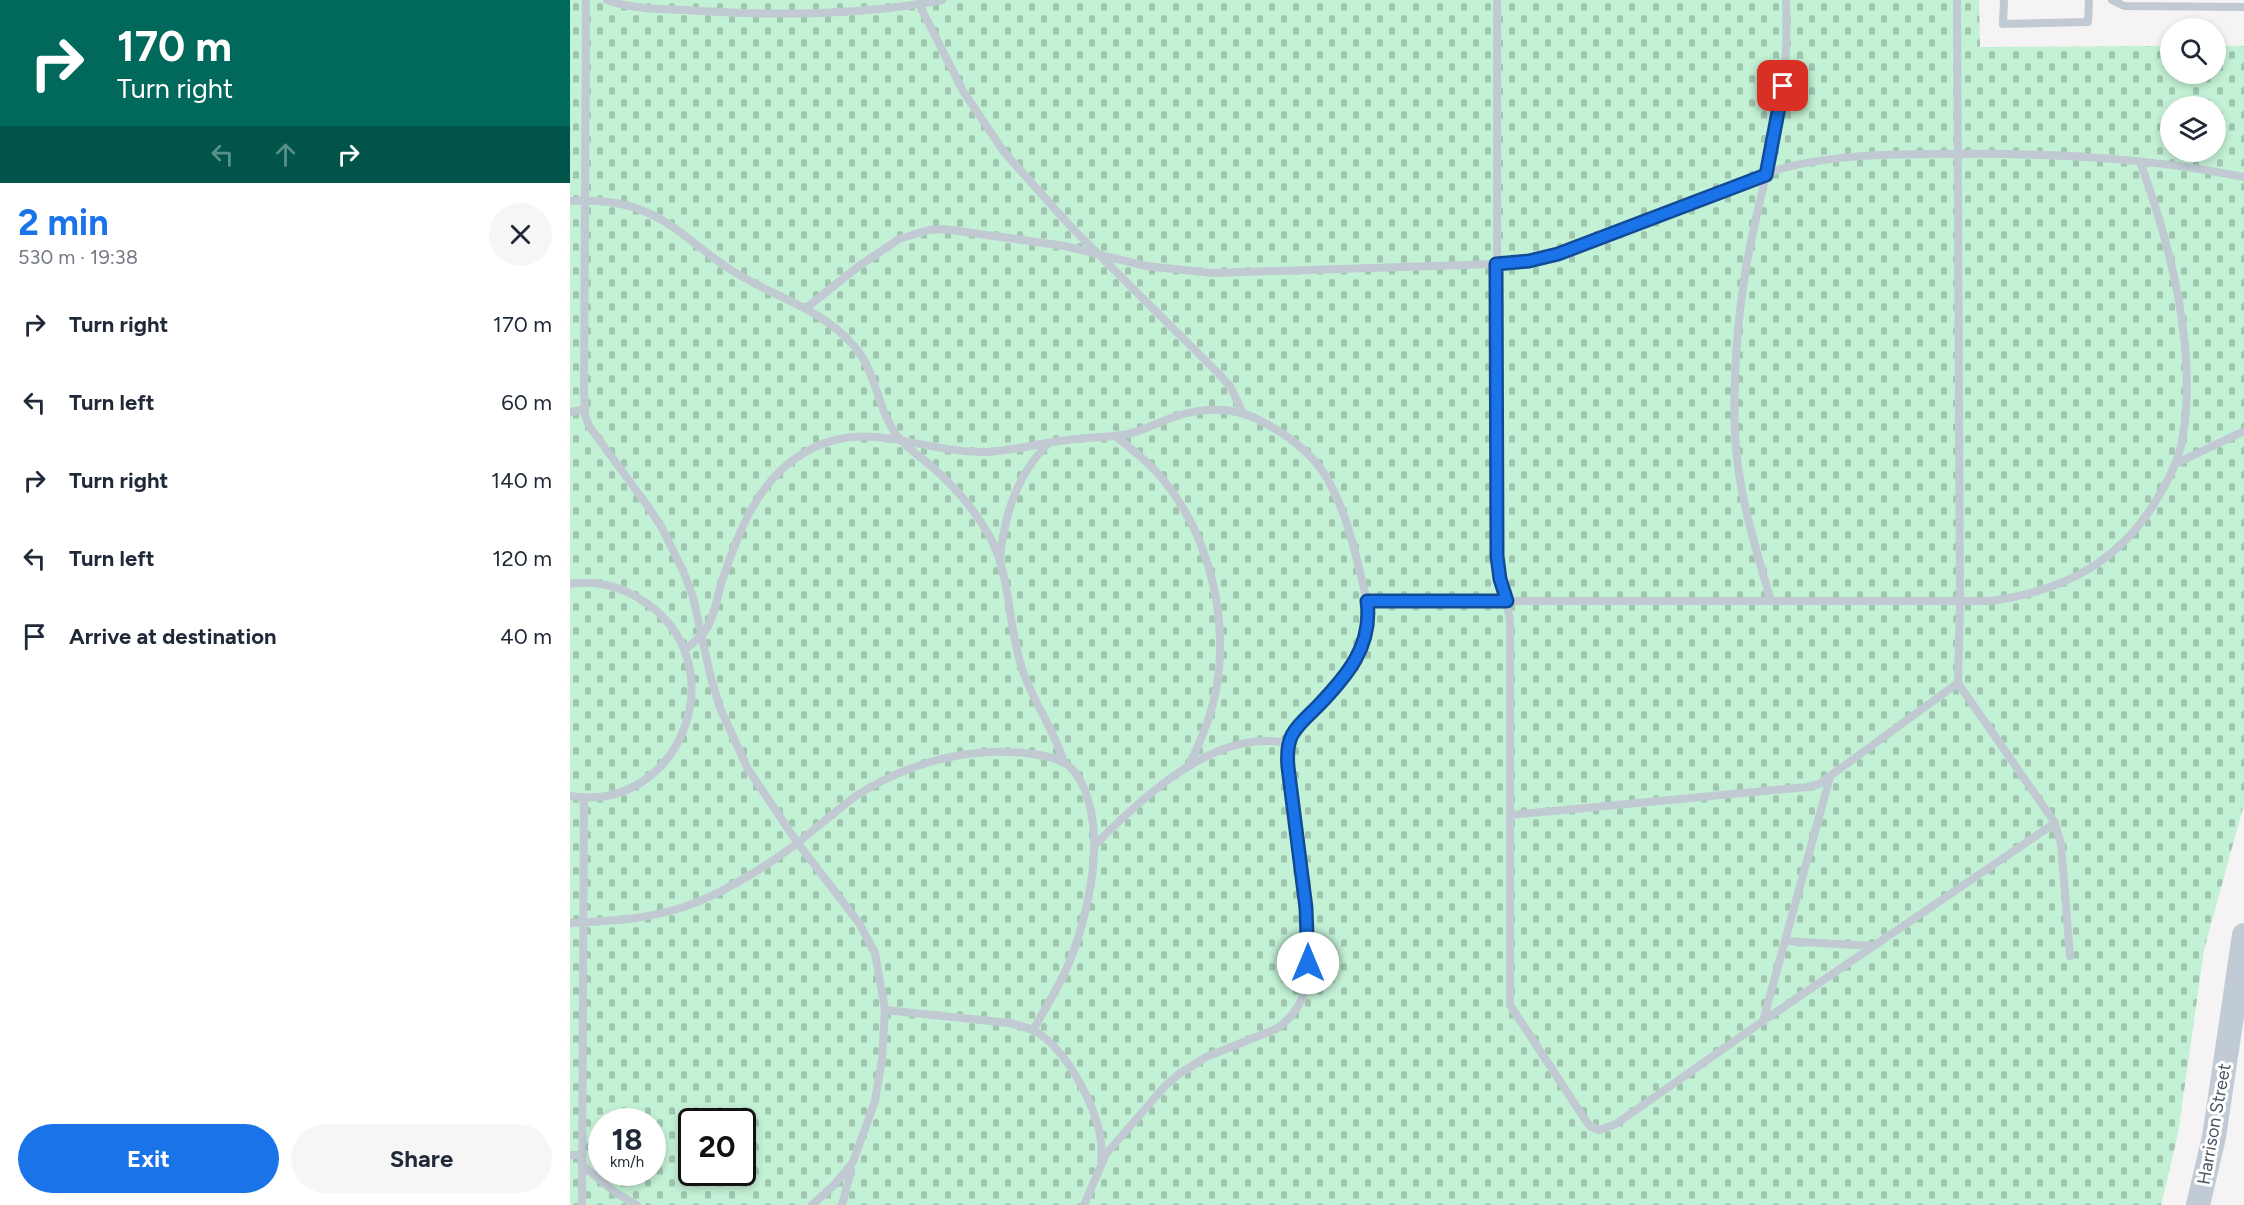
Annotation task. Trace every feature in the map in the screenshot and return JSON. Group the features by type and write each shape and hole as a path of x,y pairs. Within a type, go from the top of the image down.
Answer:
{"main road":[{"name":"Harrison Street","path":"2198,1205 2214,1137 2244,935"}],"lane":[{"path":"586,0 585,409 589,426 595,436 647,505 673,549 693,597 711,678 720,708 737,747 758,787 797,842 850,909 868,938 879,970 885,1010 879,1081 842,1205"},
{"path":"607,0 654,8 778,14 882,9 942,0"},
{"path":"1497,0 1497,556 1510,619 1510,1005 1590,1126 1599,1130 1616,1124 1763,1021 2055,823"},
{"path":"1771,601 1748,519 1734,433 1736,376 1745,274 1783,86 1787,35 1785,0"},
{"path":"1958,0 1960,601 1958,683 2055,823 2061,844 2070,956"},
{"path":"2004,0 2003,24 2088,22 2089,0"},
{"path":"2112,0 2124,6 2244,7"},
{"path":"919,4 948,64 990,133 1072,228 1102,255 1230,386 1243,412"},
{"path":"806,308 835,284 899,239 929,230 944,229 979,233 1065,246 1146,266 1212,273 1496,264 1529,261 1558,254 1766,175 1799,164 1839,158 1886,154 2084,155 2244,177"},
{"path":"1367,601 1990,601 2035,593 2061,584 2105,560 2140,525 2152,508 2177,463 2183,435 2184,343 2174,277 2166,239 2140,162"},
{"path":"570,201 613,201 645,211 665,222 745,279 828,321 854,346 865,361 889,422 901,441 942,476 965,501 989,536 1000,561 1014,641 1022,671 1057,742 1064,762 1076,774 1089,802 1095,831 1090,879 1079,932 1061,980 1033,1030"},
{"path":"570,412 585,409"},
{"path":"685,650 702,635 711,619 741,532 761,492 781,469 811,448 837,438 871,435 938,449 984,452 1066,440 1115,436 1192,412 1226,410 1243,412 1258,418 1285,435 1312,457 1322,469 1344,515 1367,601 1368,630 1358,656 1333,691 1298,727 1289,744 1288,767 1303,876 1309,950 1308,976 1300,1004 1294,1014 1276,1029 1218,1051 1179,1074 1151,1100 1115,1143 1101,1164 1084,1205"},
{"path":"2177,463 2244,431"},
{"path":"1115,436 1150,466 1175,494 1201,545 1216,601 1220,652 1216,691 1188,767"},
{"path":"1000,561 1002,532 1016,489 1031,463 1048,444"},
{"path":"570,584 591,583 621,589 641,599 660,613 685,650 691,671 692,698 688,719 677,746 660,767 633,786 602,796 570,796"},
{"path":"1511,815 1819,784 1958,683"},
{"path":"1094,846 1150,795 1203,757 1237,744 1265,740 1289,744"},
{"path":"570,923 639,918 695,904 756,873 858,795 889,778 931,762 954,756 992,751 1043,756 1064,762"},
{"path":"1763,1021 1830,777"},
{"path":"582,1205 584,797"},
{"path":"1785,941 1873,946"},
{"path":"885,1010 1010,1023 1033,1030 1043,1036 1062,1056 1084,1093 1102,1142 1101,1164"},
{"path":"570,1155 582,1160 609,1188 637,1205"},
{"path":"812,1205 854,1162"}],"green space":[{"path":"570,0 1979,0 1980,47 2160,46 2160,84 2226,84 2226,46 2244,46 2244,804 2204,950 2178,1134 2161,1205 570,1205"}],"route":[{"path":"1308,963 1308,930 1303,876 1287,754 1292,734 1333,691 1358,656 1368,630 1367,601 1507,601 1500,579 1497,556 1496,264 1529,261 1558,254 1766,175 1783,86"}]}
